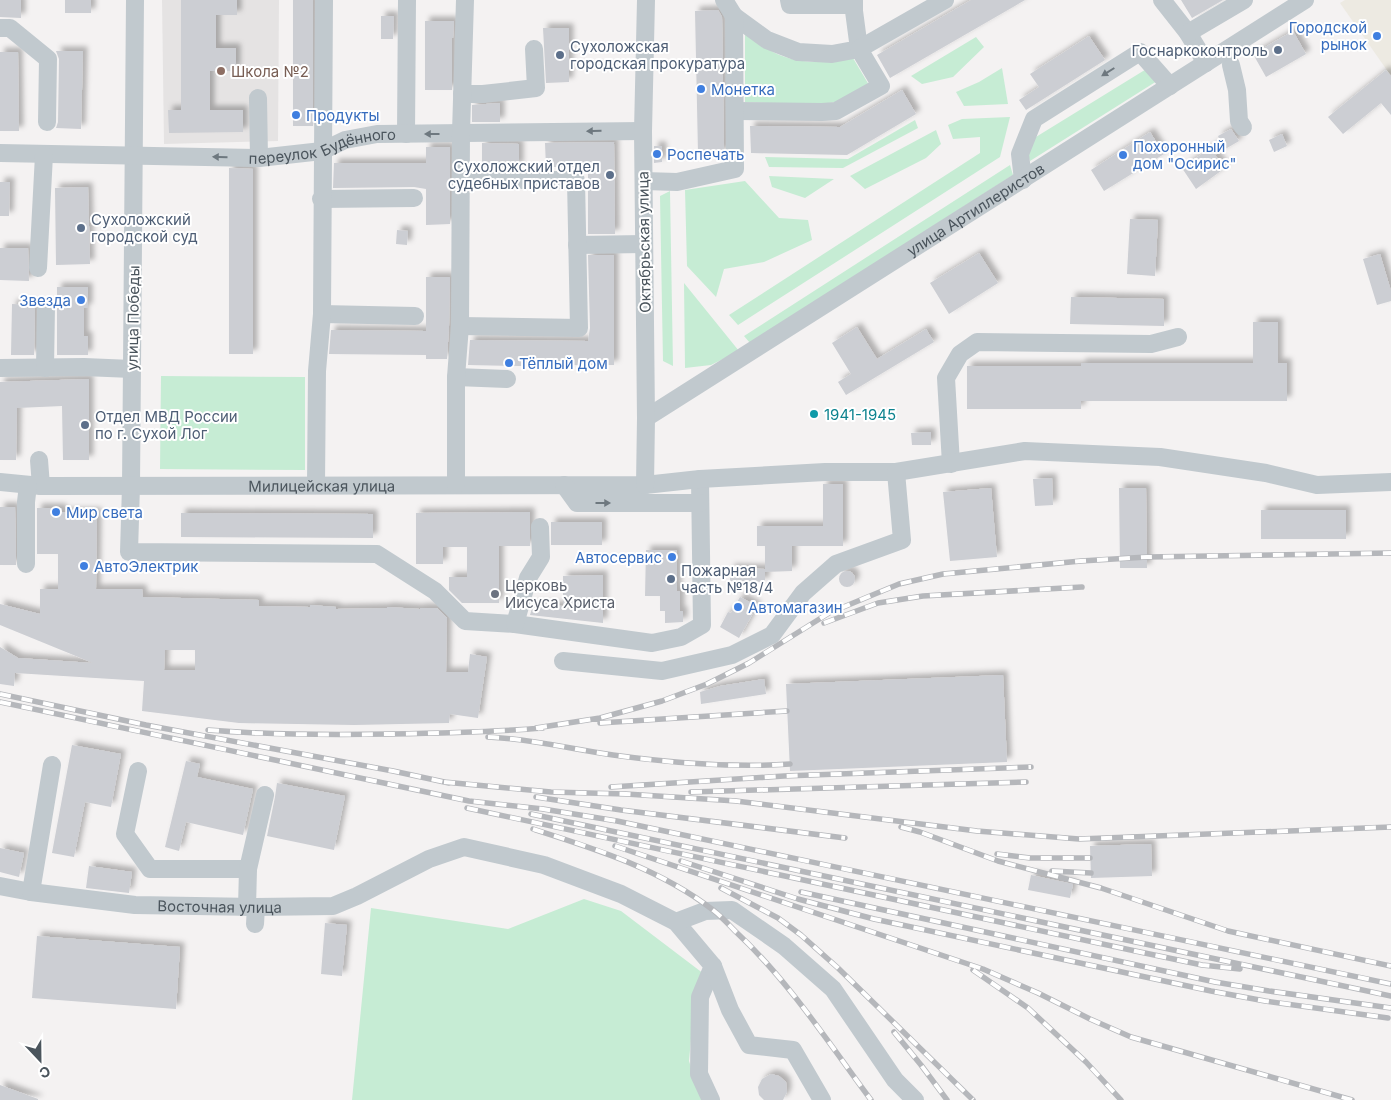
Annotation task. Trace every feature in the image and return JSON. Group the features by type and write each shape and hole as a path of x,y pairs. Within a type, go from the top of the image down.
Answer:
{"street":[{"name":"улица Победы","path":"135,0 131,486 128,552 377,554 435,591 465,621 515,624"},
{"path":"316,484 317,371 322,314 321,199 324,0"},
{"path":"406,134 407,0"},
{"path":"456,485 456,377 460,326 461,133 465,0"},
{"name":"Октябрьская улица","path":"645,485 643,131 646,0"},
{"path":"724,0 734,16 767,40 798,52 832,54 858,49 945,0"},
{"path":"736,111 822,112 836,110 881,86 858,49 854,3 790,5 789,0"},
{"path":"1188,33 1244,0"},
{"name":"улица Артиллеристов","path":"646,418 1206,63 1231,63 1305,0"},
{"path":"1163,1 1188,33 1206,63"},
{"path":"644,181 677,182 735,170 734,16"},
{"path":"0,28 10,28 48,59 46,122"},
{"path":"462,94 483,94 536,88 534,48"},
{"path":"1023,180 1020,154 1034,119 1140,52 1170,86"},
{"path":"1231,63 1239,121 1243,128"},
{"path":"258,98 259,158"},
{"name":"переулок Будённого","path":"0,153 259,158 322,151 345,140 376,134 643,131"},
{"path":"38,268 44,155"},
{"path":"460,326 578,328 576,180 462,180"},
{"path":"321,199 414,198"},
{"path":"577,245 644,244"},
{"path":"46,306 46,368"},
{"path":"322,314 415,316"},
{"path":"951,464 946,378 960,354 977,342 1151,344 1178,337"},
{"path":"0,368 132,369"},
{"path":"456,377 507,379"},
{"name":"Милицейская улица","path":"0,482 35,486 316,484 645,485 700,479 825,472 896,472 1034,451 1160,457 1266,473 1316,485 1391,482"},
{"path":"26,564 26,502 35,486 39,460"},
{"path":"563,661 662,671 732,655 772,635 803,592 836,564 902,540 896,472"},
{"path":"540,527 541,557 528,578 515,624 682,637 702,625 700,479"},
{"path":"564,485 577,504 700,503"},
{"path":"31,892 52,766"},
{"path":"138,771 125,834 150,869 248,868"},
{"path":"252,913 248,868 265,796"},
{"name":"Восточная улица","path":"0,886 31,892 135,905 252,913 333,906 357,896 429,859 464,847 544,865 621,894 676,922"},
{"path":"822,1100 793,1050 749,1045 730,1010 713,966 676,922 705,910 732,910 784,946 833,989 895,1080 915,1100"},
{"path":"711,1100 699,1074 700,997 713,966"}],"shaded area":[{"name":"Школа №2","path":"162,0 279,0 278,141 164,144"},
{"name":"Городской рынок","path":"1345,0 1391,0 1391,76 1340,3"}],"green space":[{"path":"745,30 773,52 792,59 822,62 853,58 869,85 836,102 814,105 745,102"},
{"path":"976,37 984,47 953,77 922,84 911,76"},
{"path":"1002,68 1008,104 964,106 956,92 979,82"},
{"path":"1148,68 1157,81 1030,161 1027,152 1031,140"},
{"path":"1010,117 1000,157 738,325 729,315 980,153 980,137 953,139 948,125 962,119"},
{"path":"915,120 918,128 843,168 769,167 765,157 848,159"},
{"path":"936,130 941,144 926,158 865,189 850,176"},
{"path":"1010,165 1013,175 750,343 744,336"},
{"path":"769,176 834,179 805,198 772,187"},
{"path":"745,181 779,218 808,220 812,240 764,262 724,269 716,297 687,266 685,190"},
{"path":"670,191 673,366 663,361 660,196"},
{"path":"684,283 739,351 711,365 685,368"},
{"path":"161,376 305,377 305,470 160,469"},
{"path":"584,899 621,911 704,974 694,1006 689,1061 702,1100 352,1100 371,908 508,929"}],"building":[{"path":"0,0 21,0 21,18 0,17"},
{"path":"65,0 91,0 91,13 65,13"},
{"path":"181,0 237,0 237,15 216,15 216,48 236,48 236,71 210,71 210,110 243,110 243,132 169,133 168,110 181,110"},
{"path":"293,0 313,0 313,126 293,126"},
{"path":"971,0 1025,0 890,78 877,55"},
{"path":"1181,0 1223,0 1192,18"},
{"path":"718,10 722,17 724,153 698,153 695,11"},
{"path":"381,16 394,16 393,39 381,39"},
{"path":"425,21 454,21 452,38 452,90 425,90"},
{"path":"543,28 569,28 569,82 546,83"},
{"path":"1293,31 1306,54 1266,77 1253,54"},
{"path":"1089,36 1105,60 1026,110 1019,100 1039,87 1030,74"},
{"path":"56,51 83,51 81,129 56,128 58,122 59,59"},
{"path":"0,52 18,52 19,131 0,131"},
{"path":"1386,70 1391,76 1391,115 1381,103 1343,134 1328,117"},
{"path":"902,90 916,114 847,155 751,153 750,126 840,127"},
{"path":"500,103 500,122 472,122 472,105"},
{"path":"1231,129 1239,141 1215,155 1225,168 1196,189 1182,168 1220,141 1218,136"},
{"path":"1150,132 1164,154 1104,191 1091,170"},
{"path":"1282,134 1287,146 1274,152 1269,140"},
{"path":"614,142 615,234 588,234 588,167 546,167 545,143"},
{"path":"482,143 519,144 519,167 482,167"},
{"name":"Роспечать","path":"654,146 662,146 662,162 654,163"},
{"path":"426,147 450,147 450,224 426,225 426,189 414,187 333,188 334,163 426,163"},
{"path":"229,168 253,169 253,354 229,354"},
{"path":"0,182 10,182 9,216 0,216"},
{"path":"88,187 90,264 56,265 55,188"},
{"path":"1130,219 1158,220 1155,276 1127,274"},
{"path":"397,230 408,231 407,245 396,244"},
{"path":"0,248 28,248 29,281 0,280"},
{"path":"979,253 998,283 949,314 930,283"},
{"path":"1380,254 1391,291 1391,301 1377,305 1363,259"},
{"path":"588,255 614,255 614,365 572,365 572,367 468,365 470,340 588,341 590,328"},
{"path":"426,277 450,277 447,359 426,359 426,355 329,354 331,330 426,331"},
{"path":"57,287 88,287 88,308 84,308 84,336 88,336 88,355 57,355"},
{"path":"1071,297 1164,299 1164,326 1070,324"},
{"path":"12,304 35,305 34,355 11,355"},
{"path":"1253,322 1278,322 1278,363 1287,363 1287,401 1081,401 1081,409 967,409 967,366 1081,366 1081,363 1253,363"},
{"path":"857,327 877,359 926,329 934,342 846,395 838,382 851,374 832,343"},
{"path":"89,379 89,460 63,460 62,406 17,408 16,460 0,460 0,382"},
{"path":"931,432 931,445 912,445 911,433"},
{"path":"1052,478 1053,505 1035,506 1033,479"},
{"path":"823,484 843,484 843,546 792,546 792,571 765,572 765,546 757,546 757,526 823,526"},
{"path":"991,488 997,557 950,561 943,492"},
{"path":"1119,488 1146,488 1147,568 1120,568"},
{"path":"0,507 15,507 16,565 0,565"},
{"path":"37,508 62,508 62,512 97,512 96,589 142,589 143,597 259,600 259,606 310,607 310,605 336,607 336,609 437,608 447,618 446,672 468,672 470,654 487,657 478,718 450,714 449,723 354,725 239,723 142,711 144,681 15,673 14,686 0,684 0,647 18,658 93,663 0,625 0,604 40,614 40,589 58,589 58,554 37,554","holes":["165,650 195,650 195,670 164,670"]},
{"path":"1261,510 1346,510 1346,539 1261,539"},
{"path":"530,512 530,546 499,546 499,603 462,603 449,590 449,577 467,577 467,547 443,547 443,564 416,564 416,513"},
{"path":"181,513 373,514 373,538 181,537"},
{"path":"551,522 602,522 602,545 551,545"},
{"path":"646,550 677,550 677,591 680,591 680,611 683,611 683,622 665,623 665,611 660,611 660,596 645,596"},
{"path":"730,568 765,569 765,582 730,581"},
{"path":"847,571 853,573 855,579 853,585 847,587 841,585 839,579 841,573"},
{"path":"603,575 603,623 530,615 533,605 563,606 563,576"},
{"path":"740,597 757,606 739,638 720,627 728,612 731,613"},
{"path":"1003,675 1007,762 790,771 786,684"},
{"path":"764,679 766,694 701,704 700,692 720,686"},
{"path":"72,745 121,754 111,807 85,802 74,857 52,853"},
{"path":"186,761 200,764 197,777 253,789 243,835 186,822 179,851 165,847"},
{"path":"277,783 345,796 334,850 267,836"},
{"path":"1151,844 1152,876 1091,878 1090,846"},
{"path":"0,848 24,853 19,877 0,872"},
{"path":"89,866 132,872 129,893 86,888"},
{"path":"1031,875 1073,884 1070,898 1028,890"},
{"path":"325,923 347,925 342,976 321,974"},
{"path":"37,936 180,947 176,1009 32,998"},
{"path":"771,1074 779,1076 786,1082 787,1092 783,1100 764,1100 759,1095 758,1087 762,1079"},
{"path":"0,1085 38,1099 38,1100 0,1100"}],"railway":[{"path":"536,728 600,718 662,701 707,684 749,663 829,613 899,584 943,574 1147,557 1391,553"},
{"path":"824,623 878,603 923,596 1082,587"},
{"path":"0,694 146,725 449,783"},
{"path":"0,702 469,801 543,809 617,821 1391,984"},
{"path":"600,723 787,711"},
{"path":"208,730 277,734 391,734 543,728"},
{"path":"488,737 551,744 613,755 679,762 724,765 790,764"},
{"path":"611,787 784,776 1031,767"},
{"path":"444,782 551,792 626,794 736,801 977,831 1079,839 1391,827"},
{"path":"691,792 1026,782"},
{"path":"536,797 621,810 845,838"},
{"path":"467,808 1202,965 1240,969"},
{"path":"531,814 1391,996"},
{"path":"901,827 920,832 998,861 1101,888 1228,931 1391,966"},
{"path":"533,829 627,862 671,883 716,912 773,970 871,1100"},
{"path":"615,846 983,969 1131,1037 1352,1100"},
{"path":"997,854 1030,858 1090,858"},
{"path":"681,861 798,899 874,919 1211,991 1265,1001 1388,1018"},
{"path":"1052,871 1091,873"},
{"path":"721,888 778,918 801,935 838,968 973,1100"},
{"path":"801,892 1215,982 1391,1008"},
{"path":"973,970 1028,1008 1086,1062 1121,1100"},
{"path":"894,1032 947,1100"}],"place":[{"name":"Городской рынок","path":"1377,36"},
{"name":"Госнаркоконтроль","path":"1278,50"},
{"name":"Сухоложская городская прокуратура","path":"560,55"},
{"name":"Школа №2","path":"221,71"},
{"name":"Монетка","path":"701,89"},
{"name":"Продукты","path":"296,115"},
{"name":"Роспечать","path":"657,154"},
{"name":"Похоронный дом \"Осирис\"","path":"1123,155"},
{"name":"Сухоложский отдел судебных приставов","path":"610,175"},
{"name":"Сухоложский городской суд","path":"81,228"},
{"name":"Звезда","path":"81,300"},
{"name":"Тёплый дом","path":"509,363"},
{"name":"1941-1945","path":"814,414"},
{"name":"Отдел МВД России по г. Сухой Лог","path":"85,425"},
{"name":"Мир света","path":"56,512"},
{"name":"Автосервис","path":"672,557"},
{"name":"АвтоЭлектрик","path":"84,566"},
{"name":"Пожарная часть №18/4","path":"671,579"},
{"name":"Церковь Иисуса Христа","path":"495,594"},
{"name":"Автомагазин","path":"738,607"}]}
